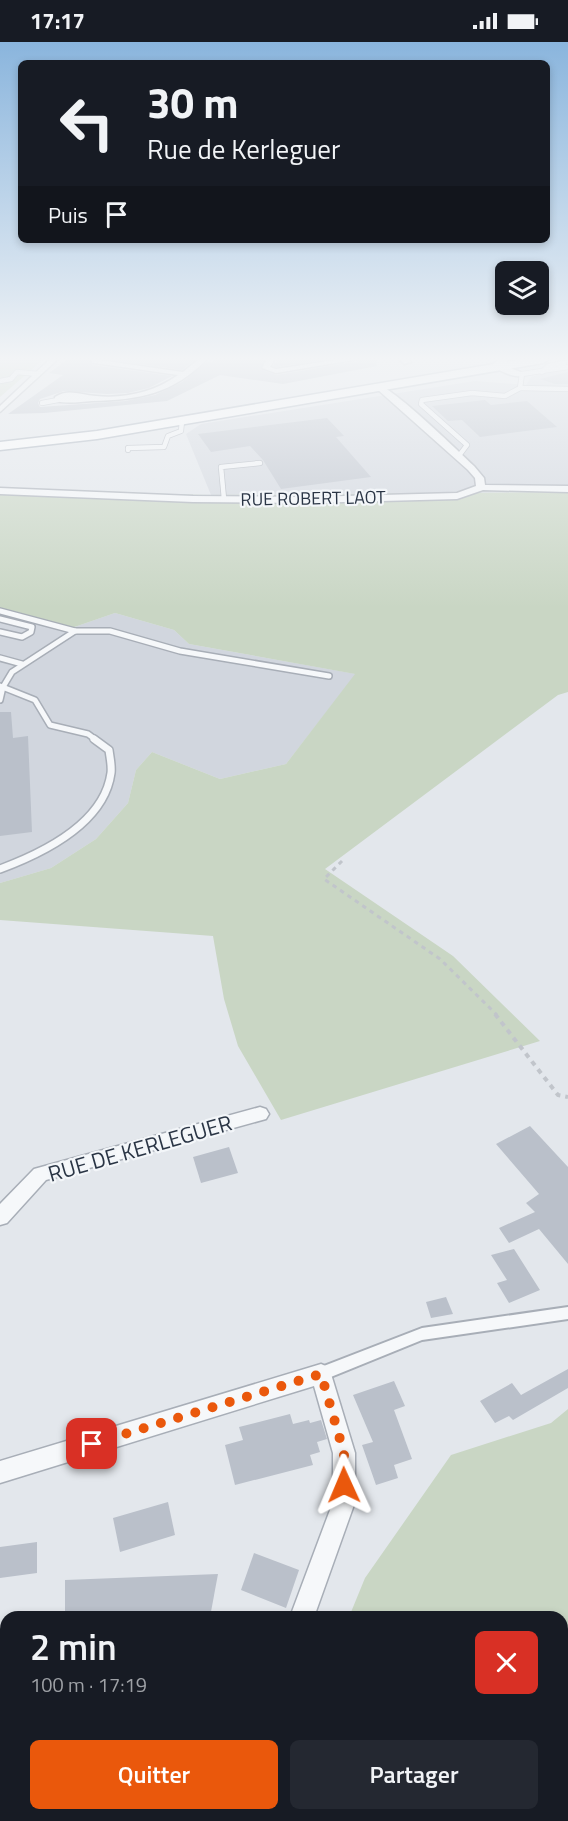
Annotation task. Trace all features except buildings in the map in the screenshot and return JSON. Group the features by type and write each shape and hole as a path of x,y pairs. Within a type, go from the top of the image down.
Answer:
{"main road":[{"path":"0,445 21,442"},
{"path":"0,445 29,442"}],"street":[{"path":"442,442 479,478 481,487 568,489"},
{"name":"RUE ROBERT LAOT","path":"0,491 307,500 457,496 481,487"},
{"name":"RUE DE KERLEGUER","path":"0,1217 40,1174 260,1114"},
{"path":"0,1472 321,1374 422,1334 568,1313"},
{"path":"304,1611 344,1502 344,1453 321,1374"}],"lane":[{"path":"128,450 134,447 164,447 166,442"},
{"path":"458,457 467,445 464,442"},
{"path":"224,499 220,467 260,463"},
{"path":"0,610 75,630 110,631 180,651 329,676"},
{"path":"0,619 32,627 31,632 22,637 0,632"},
{"path":"0,700 2,687 12,672 75,630"},
{"path":"0,658 22,664"},
{"path":"0,868 41,852 72,831 93,812 111,774 109,750 88,734 50,725 35,700 2,687"}],"path":[{"path":"342,861 324,879 342,894 421,944 456,974 499,1017 558,1095 568,1097"}],"shaded area":[{"path":"189,442 568,442 568,492 211,495"},
{"path":"115,613 174,630 189,644 356,674 286,764 220,779 152,752 136,770 128,803 96,839 51,868 0,883 0,615 63,631"}],"green space":[{"path":"0,490 211,495 568,492 568,692 558,695 325,869 453,956 540,1041 281,1120 238,1046 224,999 213,936 0,920 0,883 51,868 96,839 128,803 136,770 152,752 220,779 286,764 355,674 189,644 174,630 115,613 63,631 0,615"},
{"path":"568,1409 568,1611 351,1611 365,1578 451,1455 551,1423"}],"route":[{"path":"92,1444 321,1374 344,1453 344,1485"}]}
